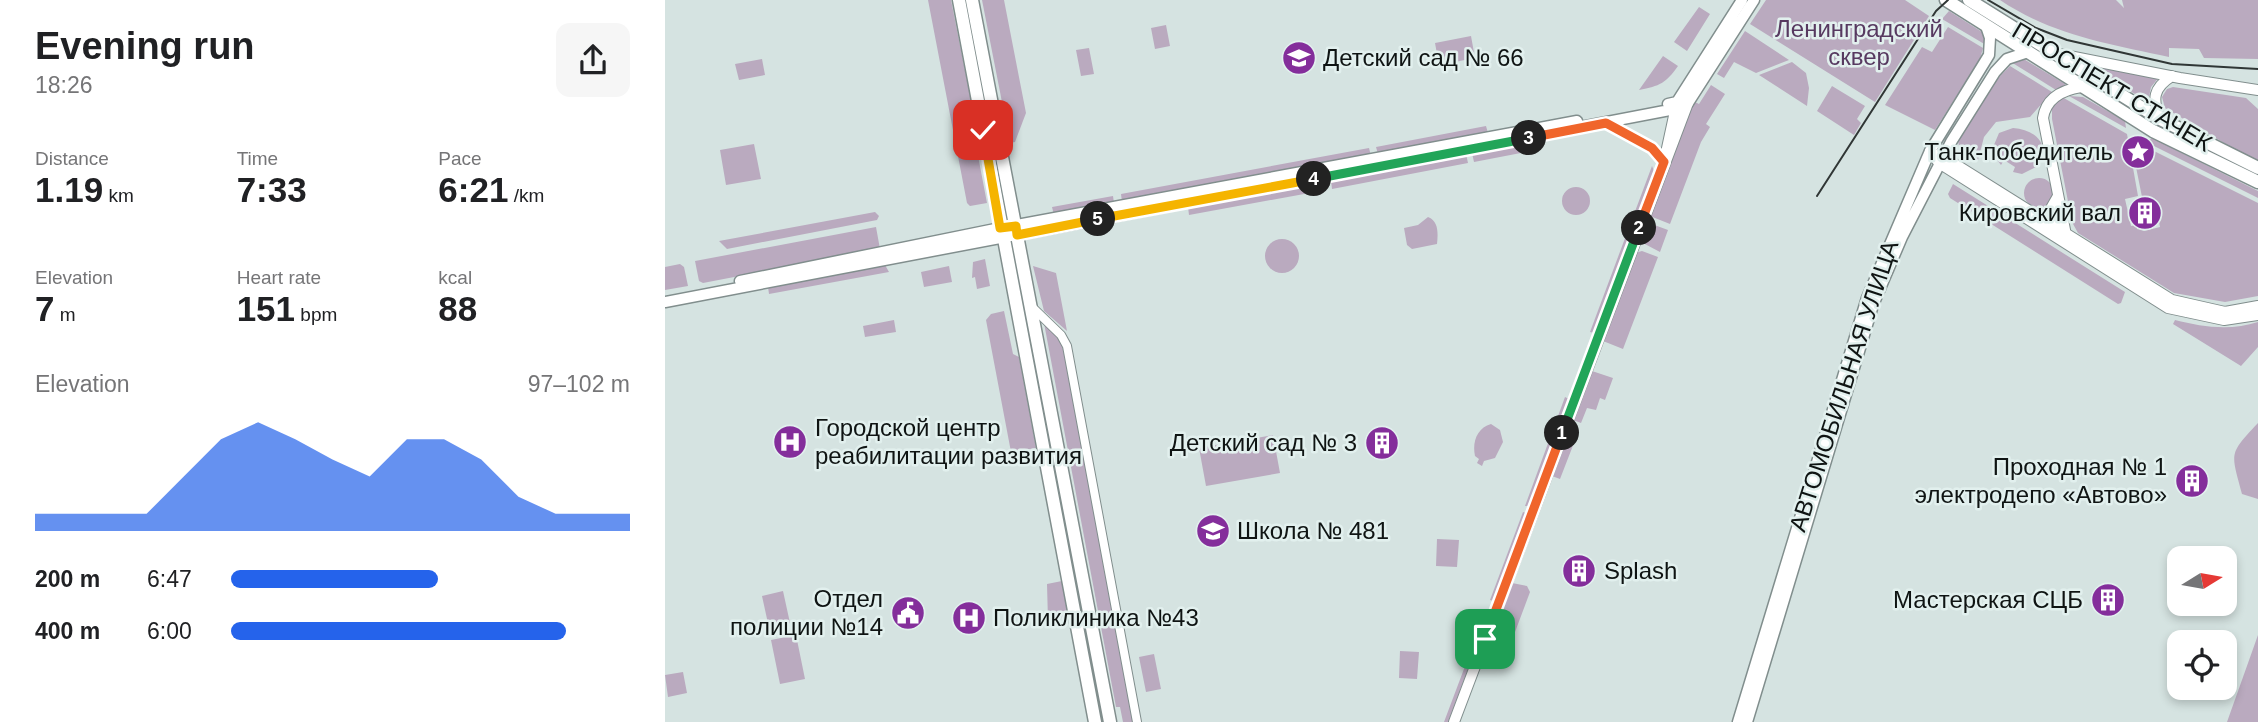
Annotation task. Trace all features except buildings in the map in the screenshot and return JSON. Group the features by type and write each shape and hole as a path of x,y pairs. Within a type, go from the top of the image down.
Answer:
{"main road":[{"path":"959,0 1095,722"},
{"path":"972,0 1110,722"},
{"path":"665,302 1016,231 1680,105 1742,0"},
{"path":"1016,231 1606,123 1680,105 1754,0"},
{"name":"ПРОСПЕКТ СТАЧЕК","path":"1946,0 2081,87 2162,128 2258,182"},
{"name":"ПРОСПЕКТ СТАЧЕК","path":"1969,0 2162,128 2258,168"},
{"name":"АВТОМОБИЛЬНАЯ УЛИЦА","path":"1738,722 1867,298 1930,151 1989,55 1990,38 1986,26"},
{"name":"АВТОМОБИЛЬНАЯ УЛИЦА","path":"1747,722 1873,305 1941,159 1995,72 2007,59 2028,52"},
{"path":"665,295 1001,234"}],"street":[{"path":"2051,53 2258,90"},
{"path":"2162,128 2154,98 2156,90 2172,76"},
{"path":"2066,235 2044,128 2045,110 2060,93 2081,87"},
{"path":"1454,722 1664,162 1680,105"},
{"path":"1606,123 1652,148 1664,162"},
{"path":"1930,151 2168,308 2224,320 2258,315"},
{"path":"1941,159 2172,300 2225,312 2258,306"},
{"path":"2038,216 2050,210 2059,195"},
{"path":"1031,306 1061,335 1067,346 1137,722"}],"green space":[{"path":"928,0 951,0 977,131 975,140 987,203 970,206 967,203"},
{"path":"982,0 1004,0 1026,113 1015,142 1010,143"},
{"name":"Ленинградский сквер","path":"1766,0 1905,0 1929,16 1875,102 1750,24"},
{"path":"2000,0 2116,0 2124,8 2122,0 2258,0 2258,59 2204,58 2199,49 2169,48 2169,57 2125,48 2040,22"},
{"path":"1699,7 1710,14 1687,51 1674,42"},
{"path":"1949,11 1982,32 1986,45 1942,19"},
{"path":"1166,25 1170,46 1155,49 1151,28"},
{"name":"Ленинградский сквер","path":"1948,27 1983,48 1980,59 1935,130 1885,105 1922,47 1932,52"},
{"path":"1745,31 1789,60 1756,73 1734,62 1724,78 1717,74"},
{"path":"1471,36 1475,58 1439,65 1435,43"},
{"path":"1089,48 1094,74 1081,76 1076,50"},
{"path":"1663,56 1678,66 1662,83 1639,90"},
{"path":"2022,58 2065,86 2056,90 2011,62"},
{"path":"762,59 765,75 739,80 735,64"},
{"path":"1792,62 1806,73 1809,88 1807,106 1759,75"},
{"path":"2086,64 2160,76 2151,87 2148,102"},
{"path":"2010,66 2052,92 2030,117 1996,122 1984,137 1978,160 1965,151 1961,155 1958,141 1998,78"},
{"path":"1711,85 1725,94 1706,124 1710,127 1701,142 1670,224 1650,216 1689,111 1695,102 1699,104"},
{"path":"1832,86 1865,106 1857,119 1861,123 1854,135 1817,111"},
{"path":"2173,87 2246,98 2258,109 2258,163 2165,108 2162,97 2167,89"},
{"path":"2069,96 2083,97 2125,121 2126,128"},
{"path":"2062,97 2127,134 2138,196 2125,199 2131,226 2136,225 2137,229 2144,231 2160,227 2155,202 2148,196 2142,197 2136,167 2149,164 2146,147 2258,203 2258,296 2225,302 2174,293 2078,233 2072,222 2052,119 2052,107"},
{"path":"1486,126 1488,133 1378,154 1376,147"},
{"path":"2013,128 2034,135 2042,145 2042,158 2038,166 2022,174 2013,172 2015,167 2004,160 2001,165 1991,152 1999,133"},
{"path":"2152,138 2258,191 2258,198 2146,142"},
{"path":"1540,140 1541,149 1474,162 1472,153"},
{"path":"754,144 761,179 726,185 720,150"},
{"path":"1369,148 1371,156 1122,202 1121,194"},
{"path":"1466,154 1468,163 1332,189 1331,180"},
{"path":"1652,166 1654,171 1594,333 1590,332"},
{"path":"2039,178 2050,182 2054,193 2050,204 2039,208 2028,204 2024,193 2028,182"},
{"path":"1324,181 1326,190 1189,215 1188,207"},
{"path":"1953,184 2125,292 2121,303 2118,304 1950,198 1948,194"},
{"path":"1576,187 1586,191 1590,201 1586,211 1576,215 1566,211 1562,201 1566,191"},
{"path":"1113,196 1114,203 1054,215 1052,207"},
{"path":"875,212 879,216 877,220 727,249 719,241"},
{"path":"1428,217 1436,225 1437,244 1412,249 1407,245 1404,228 1418,225"},
{"path":"1649,223 1668,230 1660,252 1641,242"},
{"path":"876,227 880,249 703,283 699,281 695,261"},
{"path":"1282,239 1294,244 1299,256 1294,268 1282,273 1270,268 1265,256 1270,244"},
{"path":"1642,251 1658,257 1623,349 1603,341 1635,253"},
{"path":"985,259 990,286 977,289 975,277 972,278 973,262"},
{"path":"680,264 684,267 688,286 665,290 665,267"},
{"path":"885,265 889,272 769,294 768,287"},
{"path":"949,266 952,282 924,287 921,272"},
{"path":"1033,266 1056,273 1067,331 1044,311"},
{"path":"1004,311 1013,354 1019,357 1036,448 1011,452 986,320 991,314"},
{"path":"894,320 896,332 865,337 863,326"},
{"path":"2175,320 2217,327 2258,322 2258,347 2241,366 2173,324"},
{"path":"1044,323 1058,337 1063,349 1134,722 1123,722 1120,707 1116,707"},
{"path":"1592,371 1613,378 1605,400 1600,398 1596,410 1587,408 1581,423 1573,420"},
{"path":"1565,397 1569,399 1529,506 1525,506"},
{"path":"2258,423 2258,499 2242,494 2234,462 2237,448"},
{"path":"1491,424 1500,430 1503,442 1495,458 1484,461 1482,466 1477,463 1479,459 1475,456 1475,441 1479,432"},
{"path":"1570,427 1579,430 1560,479 1552,476"},
{"path":"1273,435 1280,473 1206,486 1199,448"},
{"path":"1523,512 1526,513 1494,601 1490,600"},
{"path":"1437,539 1459,540 1457,567 1436,566"},
{"path":"1062,581 1069,615 1048,621 1047,584"},
{"path":"1512,583 1527,586 1530,592 1512,640 1508,641 1493,633"},
{"path":"783,591 790,623 769,628 762,596"},
{"path":"1479,629 1482,632 1448,722 1444,722"},
{"path":"796,635 805,679 780,684 771,640"},
{"path":"2258,635 2258,722 2227,722"},
{"path":"1400,651 1419,652 1417,679 1399,678"},
{"path":"1154,654 1161,689 1146,692 1139,657"},
{"path":"683,672 687,693 668,697 665,675"}],"tram line":[{"path":"1817,196 1936,11 1948,0"},
{"path":"1988,0 2036,28 2067,40 2172,64 2258,69"}],"place":[{"name":"Детский сад № 66","path":"1299,58"},
{"name":"Танк-победитель","path":"2138,152"},
{"name":"Кировский вал","path":"2145,213"},
{"name":"Городской центр реабилитации развития","path":"790,442"},
{"name":"Детский сад № 3","path":"1382,443"},
{"name":"Проходная № 1 электродепо «Автово»","path":"2192,481"},
{"name":"Школа № 481","path":"1213,531"},
{"name":"Splash","path":"1579,571"},
{"name":"Мастерская СЦБ","path":"2108,600"},
{"name":"Отдел полиции №14","path":"908,613"},
{"name":"Поликлиника №43","path":"969,618"}],"route":[{"path":"983,130 1000,228 1016,226 1017,235 1606,123 1658,153 1664,162 1485,639"}]}
